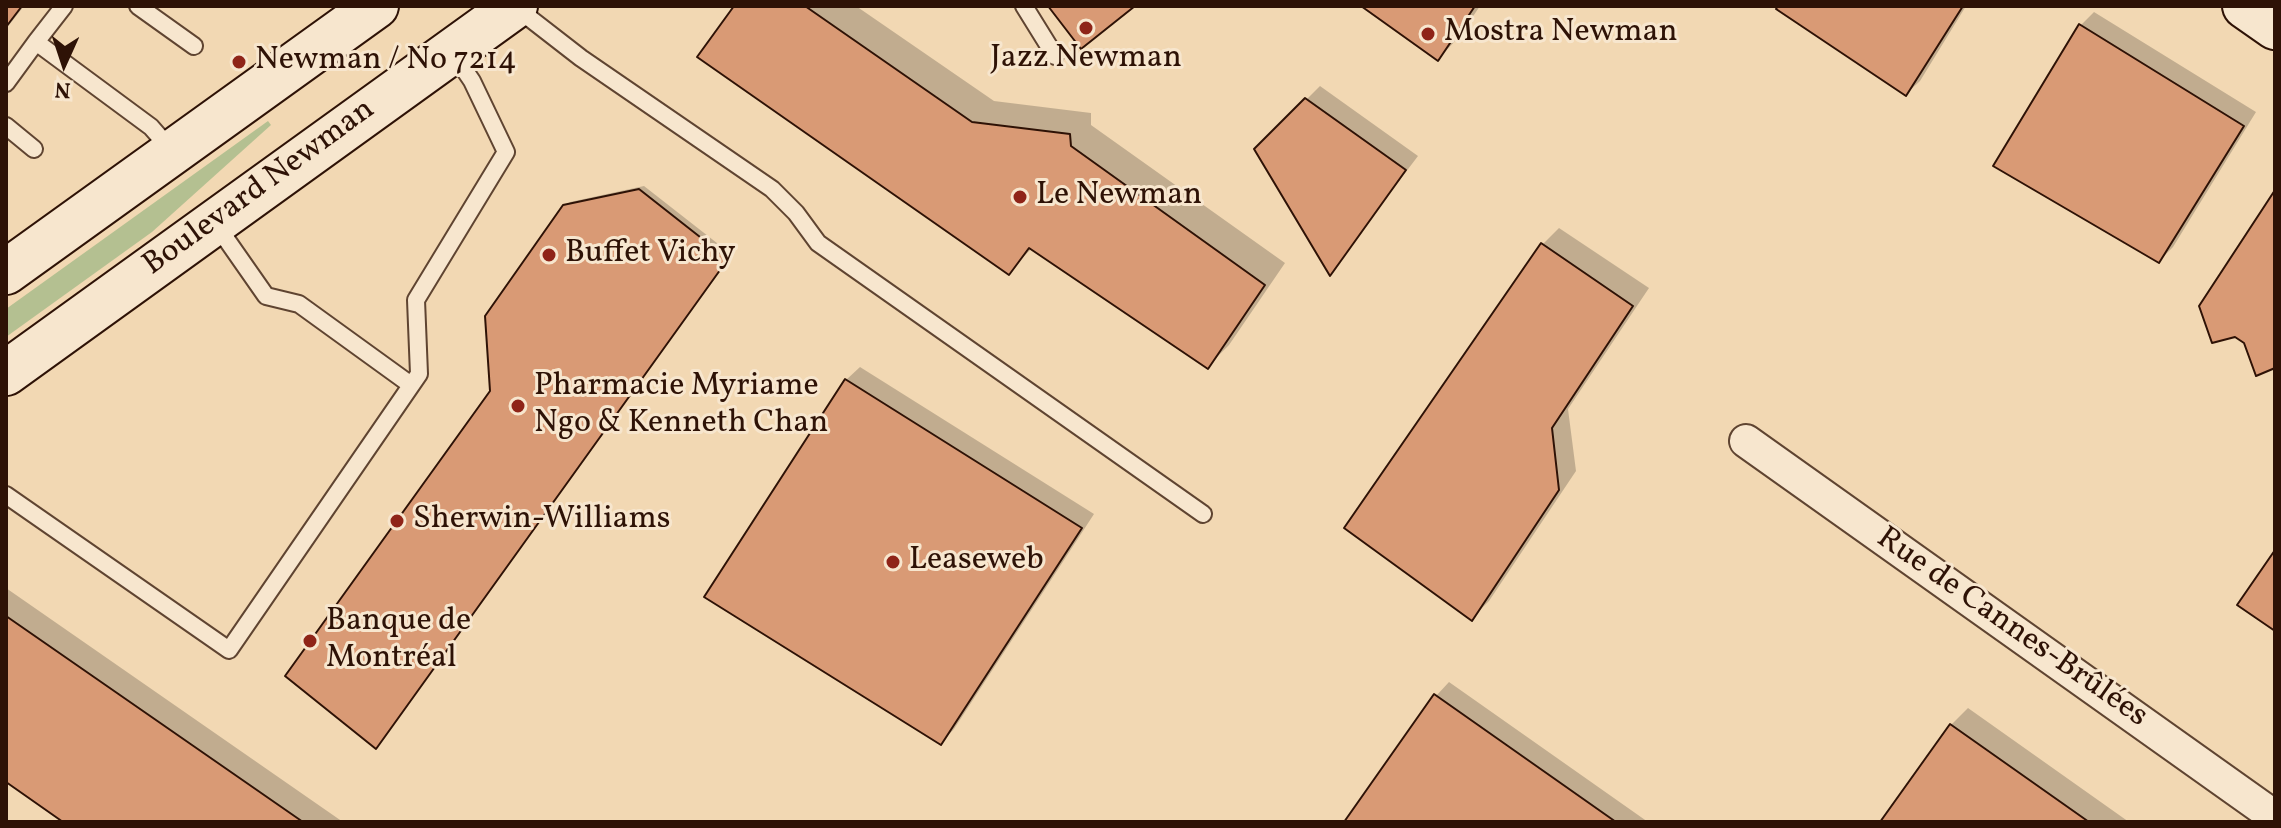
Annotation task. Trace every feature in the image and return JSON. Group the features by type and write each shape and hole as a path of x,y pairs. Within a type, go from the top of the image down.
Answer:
{"main road":[{"path":"6,272 376,6"},
{"name":"Boulevard Newman","path":"6,373 514,6"},
{"path":"2245,6 2275,27"}],"street":[{"name":"Rue de Cannes-Brûlées","path":"1746,441 2275,817"}],"lane":[{"path":"6,83 64,6"},
{"path":"138,6 194,46"},
{"path":"514,6 581,58 772,189 796,213 818,243 1203,514"},
{"path":"1024,6 1055,56"},
{"path":"36,42 151,127 174,153"},
{"path":"6,495 229,650 419,374 416,300 506,152 472,81 452,51"},
{"path":"6,126 34,149"},
{"path":"214,222 266,296 299,304 411,385"}],"green space":[{"path":"268,121 271,125 152,232 6,337 6,309"}],"building":[{"path":"6,6 22,6 6,27"},
{"name":"Le Newman","path":"734,6 805,6 972,122 1070,134 1071,146 1265,285 1208,369 1029,248 1009,275 697,57"},
{"name":"Jazz Newman","path":"1048,6 1135,6 1081,49"},
{"name":"Mostra Newman","path":"1361,6 1475,6 1438,61"},
{"path":"1778,6 1963,6 1906,96 1776,9"},
{"path":"2079,24 2244,126 2159,263 1993,166"},
{"path":"1305,98 1406,170 1330,276 1254,149"},
{"path":"639,189 728,259 376,749 285,676 490,391 485,316 563,205"},
{"path":"2275,190 2275,368 2256,376 2244,343 2235,337 2212,343 2199,306"},
{"path":"1541,243 1633,306 1552,428 1559,490 1472,621 1344,528"},
{"name":"Leaseweb","path":"845,379 1082,528 941,745 704,597"},
{"path":"2275,550 2275,631 2237,605"},
{"path":"6,616 303,822 63,822 6,782"},
{"path":"1434,694 1616,822 1344,822"},
{"path":"1950,724 2089,822 1880,822"}],"place":[{"name":"Jazz Newman","path":"1086,28"},
{"name":"Mostra Newman","path":"1428,34"},
{"name":"Newman / No 7214","path":"239,62"},
{"name":"Le Newman","path":"1020,197"},
{"name":"Buffet Vichy","path":"549,255"},
{"name":"Pharmacie Myriame Ngo & Kenneth Chan","path":"518,406"},
{"name":"Sherwin-Williams","path":"397,521"},
{"name":"Leaseweb","path":"893,562"},
{"name":"Banque de Montréal","path":"310,641"}]}
